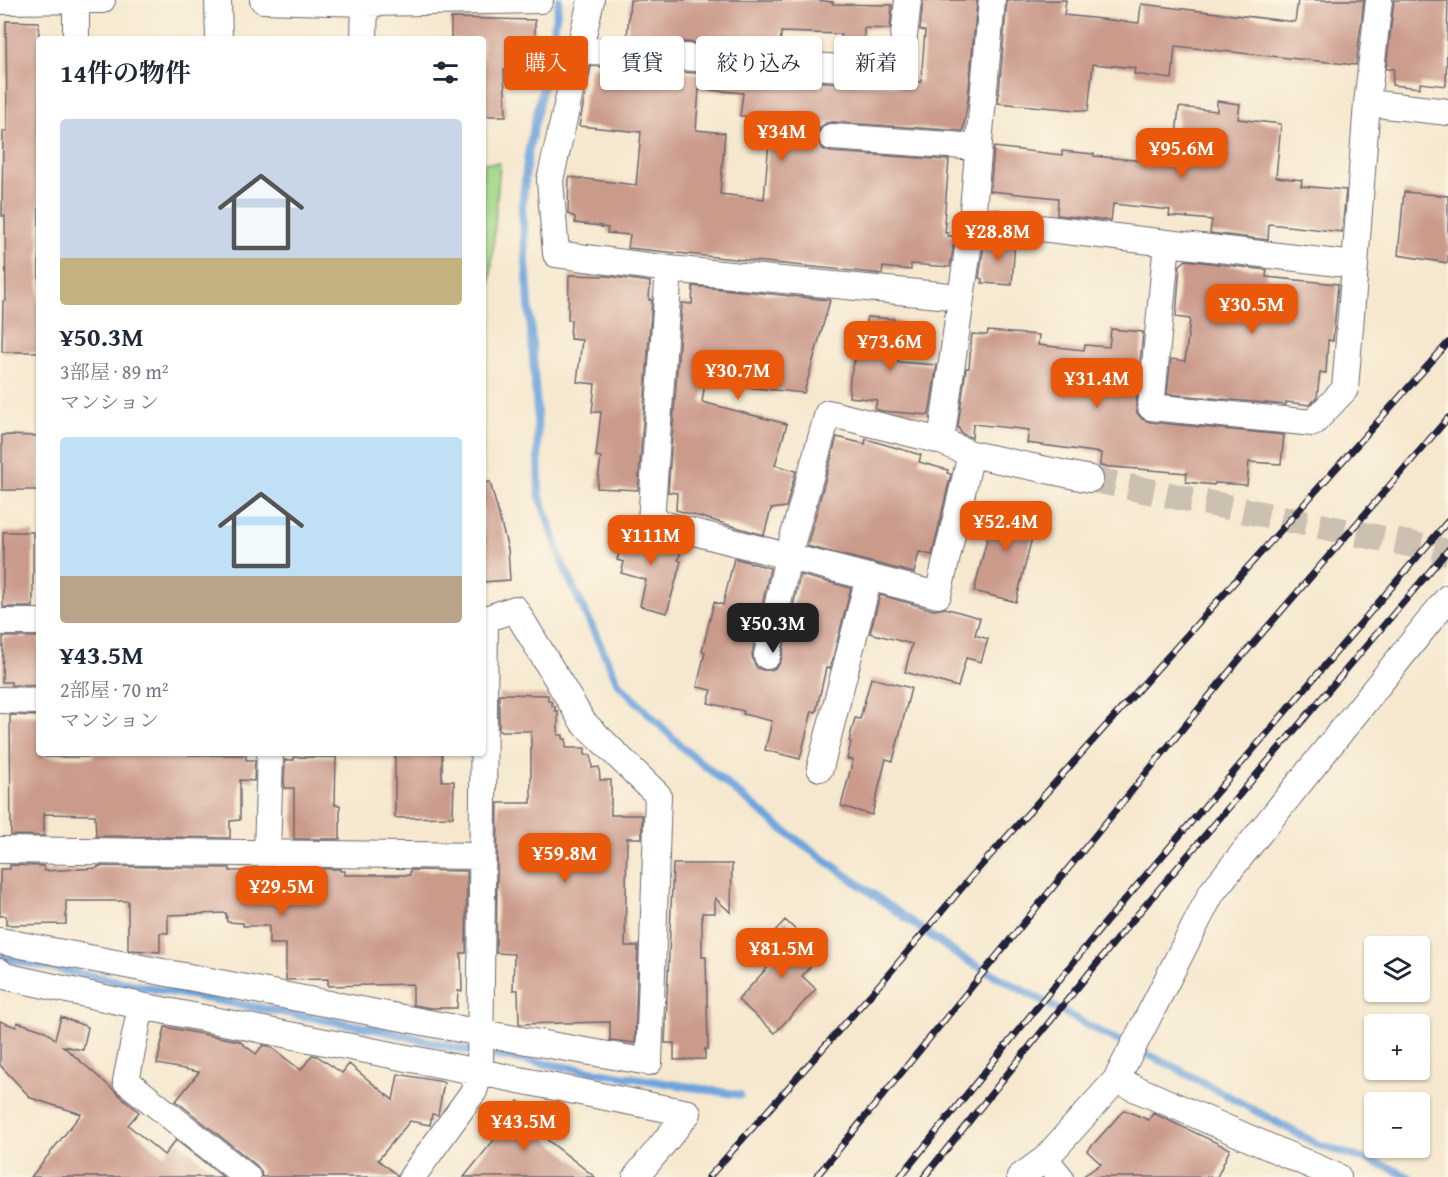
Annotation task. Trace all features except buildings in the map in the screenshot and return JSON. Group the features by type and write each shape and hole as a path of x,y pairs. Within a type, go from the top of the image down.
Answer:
{"street":[{"path":"76,0 76,36"},
{"path":"0,1 102,0"},
{"path":"218,0 219,36"},
{"path":"263,0 540,0"},
{"path":"583,36 591,0"},
{"path":"588,51 900,72 908,0"},
{"path":"941,441 972,220 992,0"},
{"path":"1167,243 1151,407 1313,423 1345,389 1367,103 1379,0"},
{"path":"364,36 365,1"},
{"path":"571,90 550,180 556,254 669,269 960,297"},
{"path":"1367,103 1448,112"},
{"path":"832,137 978,147"},
{"path":"972,220 1355,265"},
{"path":"669,269 651,520 938,595 971,454"},
{"path":"767,656 788,556 828,413 941,441 971,454 1090,479"},
{"path":"820,768 869,577"},
{"path":"1020,1177 1056,1172 1116,1080 1212,892 1448,598"},
{"path":"0,941 481,1033 649,1062 658,795 583,723 515,609 486,618"},
{"path":"0,622 36,622"},
{"path":"0,700 36,701"},
{"path":"267,854 270,756"},
{"path":"412,1177 474,1091 480,1071 483,756"},
{"path":"0,850 482,856"},
{"path":"0,972 4,976 141,1006 688,1113 636,1177"},
{"path":"141,1006 126,1081 247,1177"},
{"path":"1116,1080 1290,1167 1338,1177"}],"green space":[{"path":"486,163 500,163 489,298 486,298"}],"waterway":[{"path":"559,0 528,153 522,208 537,412 539,493 563,565 618,683 683,748 782,829 959,956 1319,1145 1388,1167 1409,1177"},
{"path":"0,957 155,989 376,1029 469,1051"},
{"path":"491,1055 740,1095"}],"tunnel":[{"path":"1090,479 1448,552"}],"railway":[{"path":"709,1177 887,976 971,877 1448,343"},
{"path":"816,1177 1238,661 1448,418"},
{"path":"900,1177 1105,923 1448,521"},
{"path":"924,1177 1120,935 1448,550"}]}
